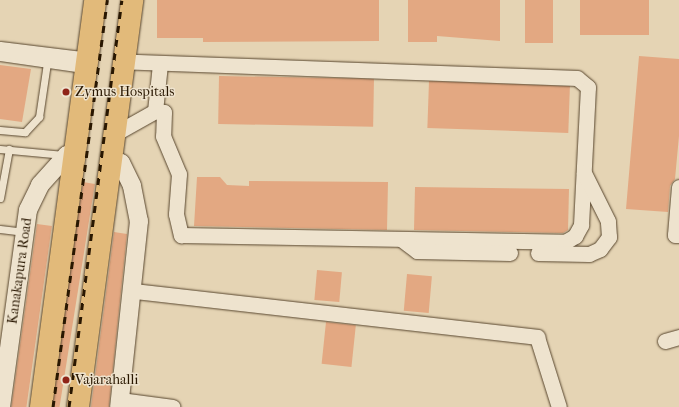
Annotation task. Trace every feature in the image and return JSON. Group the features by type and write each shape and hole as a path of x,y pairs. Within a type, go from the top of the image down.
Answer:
{"highway":[{"path":"41,407 70,154 88,65 95,0"},
{"path":"78,407 113,161 132,0"}],"street":[{"path":"0,49 88,65"},
{"path":"116,133 155,111 164,112 163,136 179,174 176,214 181,235 565,242 575,236 581,226 588,87 578,78 160,64 124,61"},
{"path":"155,111 160,64"},
{"name":"Kanakapura Road","path":"1,407 28,210 40,185 70,154"},
{"path":"113,161 121,163 132,186 139,221 134,290 119,404 173,407"},
{"path":"538,253 589,254 600,249 609,237 608,222 584,171"},
{"path":"679,187 675,236 679,235"},
{"path":"401,239 417,251 510,253"},
{"path":"134,290 537,336 559,407"}],"lane":[{"path":"0,57 47,63 88,65"},
{"path":"0,130 25,132 39,117 47,63"},
{"path":"0,149 70,154"},
{"path":"0,198 9,149"},
{"path":"0,229 25,232"}],"building":[{"path":"157,0 379,0 379,41 203,42 203,38 157,38"},
{"path":"408,0 500,0 500,41 437,36 437,42 408,42"},
{"path":"525,0 553,0 553,43 525,43"},
{"path":"580,0 649,0 649,35 580,35"},
{"path":"639,56 679,59 679,136 675,179 670,186 668,212 626,209"},
{"path":"0,65 31,69 22,122 0,119"},
{"path":"219,76 374,79 373,127 218,124"},
{"path":"429,81 570,86 568,133 427,128"},
{"path":"197,177 220,177 227,185 249,186 249,181 388,182 387,230 194,226"},
{"path":"83,182 95,184 60,407 47,406"},
{"path":"415,187 569,189 568,230 563,233 414,230"},
{"path":"37,224 52,226 26,407 11,407"},
{"path":"114,232 127,234 109,407 91,407"},
{"path":"317,270 342,272 339,302 314,300"},
{"path":"407,274 432,276 429,313 404,311"},
{"path":"326,322 356,325 351,367 322,364"}],"railway":[{"path":"53,407 107,0"},
{"path":"69,407 122,0"}],"place":[{"name":"Zymus Hospitals","path":"66,92"},
{"name":"Vajarahalli","path":"66,380"}]}
